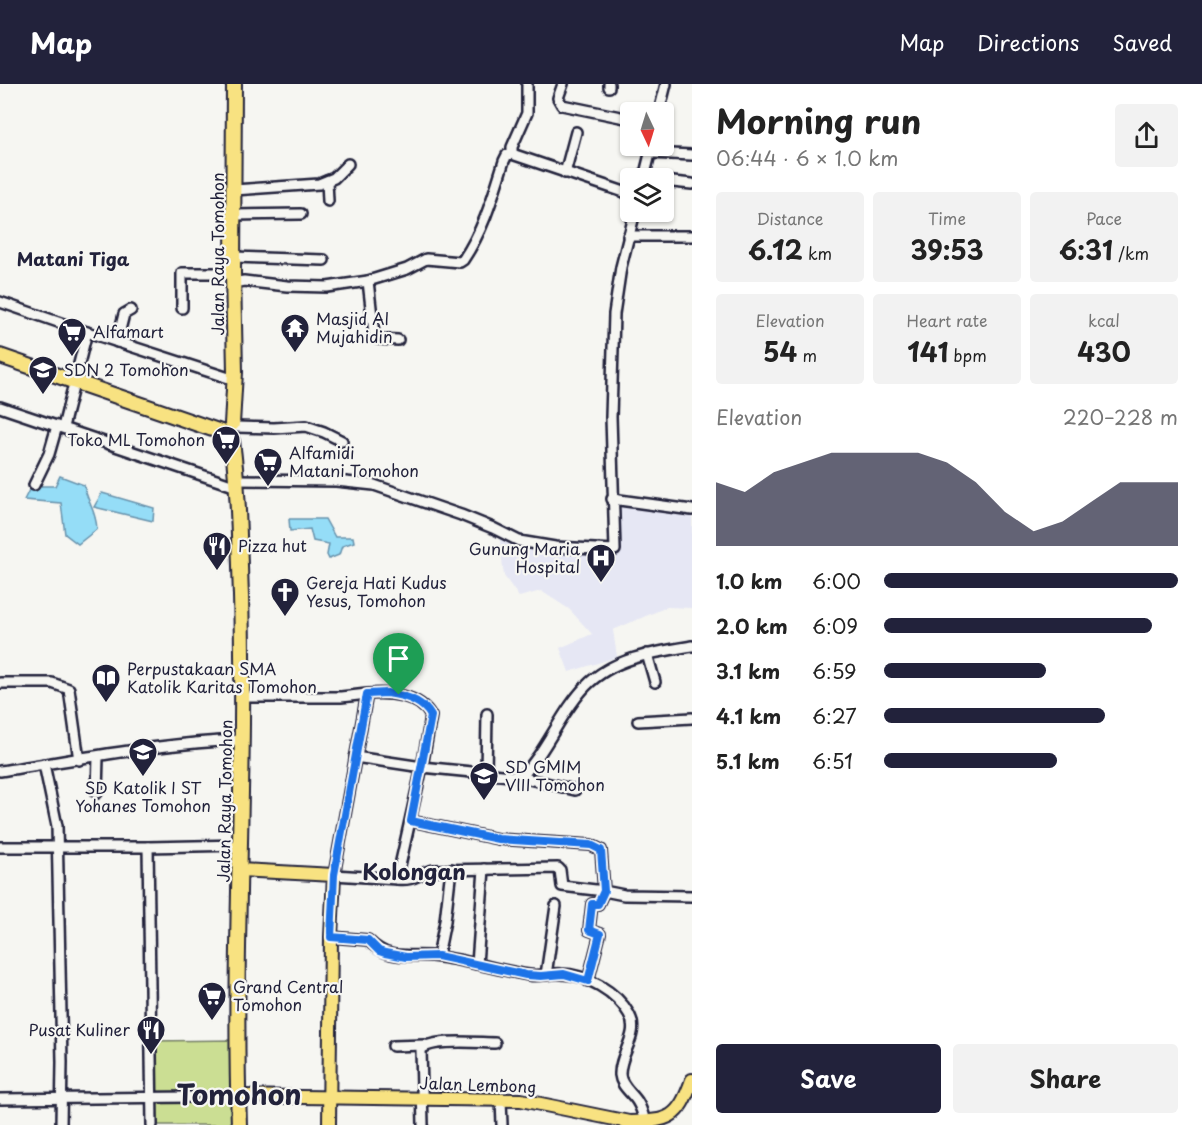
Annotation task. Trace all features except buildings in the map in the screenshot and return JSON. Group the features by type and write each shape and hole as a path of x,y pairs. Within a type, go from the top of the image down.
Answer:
{"highway":[{"name":"Jalan Raya Tomohon","path":"234,84 235,380 230,428 225,441 232,441 237,483 243,697 239,1125"},
{"path":"0,356 205,428 230,428"}],"main road":[{"path":"240,870 334,875 329,1125"},
{"name":"Jalan Lembong","path":"238,1096 537,1102 630,1122 664,1122 682,1105 692,1080"}],"street":[{"path":"512,154 512,147 527,113 527,84"},
{"path":"563,84 558,98 562,105 620,117"},
{"path":"662,102 666,84"},
{"path":"565,172 576,132"},
{"path":"674,152 692,155"},
{"path":"182,308 182,273 287,286 327,287 368,281 398,272 426,259 454,262 463,260 486,219 507,155 512,154 620,191"},
{"path":"234,190 304,186 327,181 334,178 348,164"},
{"path":"327,181 328,201"},
{"path":"674,182 692,184"},
{"path":"234,215 301,214"},
{"path":"0,407 237,483 336,481 374,485 461,515 519,541 555,547 615,550 611,417 614,314 621,267 632,222"},
{"path":"628,236 692,236"},
{"path":"234,257 324,260"},
{"path":"368,281 374,334 378,339 398,340"},
{"path":"0,302 235,380"},
{"path":"117,342 124,314 131,310"},
{"path":"34,485 60,427 75,382 87,332"},
{"path":"230,428 306,426 342,441"},
{"path":"612,499 692,510"},
{"path":"521,777 586,686 604,671 647,654 692,646"},
{"path":"647,654 655,682"},
{"path":"0,683 52,683 69,689 79,760"},
{"path":"367,694 334,875 412,880 426,872 451,869 558,868 562,886 624,895 692,896"},
{"path":"243,697 330,698 367,694 399,695 415,701 430,712 431,720 422,767 397,879"},
{"path":"486,774 487,714"},
{"path":"638,721 692,718"},
{"path":"0,771 160,748 242,740"},
{"path":"160,748 160,759"},
{"path":"98,793 99,757"},
{"path":"355,757 422,767 521,777 575,790"},
{"path":"44,764 56,819 61,1125"},
{"path":"411,821 498,839 595,846 601,850 604,891 598,904 592,904 589,930 600,934 588,981"},
{"path":"0,847 148,848 241,845"},
{"path":"148,848 152,1125"},
{"path":"438,956 451,869"},
{"path":"477,964 484,869"},
{"path":"546,975 556,906"},
{"path":"331,937 368,940 379,951 406,957 438,956 526,975 564,974 600,986 620,1000 630,1015 633,1028 621,1064 620,1076 627,1090 640,1104 645,1122"},
{"path":"393,1046 495,1043"},
{"path":"423,1125 421,1050 425,1045"},
{"path":"0,1099 192,1097"},
{"path":"501,1100 502,1125"}],"shaded area":[{"name":"Gunung Maria Hospital","path":"618,504 692,515 692,608 667,607 613,630 617,657 569,672 560,648 592,634 569,609 541,591 519,597 504,576 499,534 534,547 615,555"}],"green space":[{"path":"238,1040 239,1125 152,1125 151,1041"}],"water":[{"path":"60,476 84,485 95,517 97,529 78,544 65,534 61,503 24,500 31,486 55,486"},
{"path":"102,493 154,508 153,521 94,507"},
{"path":"289,519 325,519 335,537 353,537 354,542 342,546 339,555 329,559 327,555 329,544 313,541 310,529 290,531"}],"place":[{"name":"Masjid Al Mujahidin","path":"295,354"},
{"name":"Alfamart","path":"72,358"},
{"name":"SDN 2 Tomohon","path":"43,396"},
{"name":"Toko ML Tomohon","path":"226,466"},
{"name":"Alfamidi Matani Tomohon","path":"268,488"},
{"name":"Pizza hut","path":"217,572"},
{"name":"Gunung Maria Hospital","path":"601,584"},
{"name":"Gereja Hati Kudus Yesus, Tomohon","path":"285,618"},
{"name":"Perpustakaan SMA Katolik Karitas Tomohon","path":"106,704"},
{"name":"SD Katolik I ST Yohanes Tomohon","path":"143,778"},
{"name":"SD GMIM VIII Tomohon","path":"484,802"},
{"name":"Grand Central Tomohon","path":"212,1022"},
{"name":"Pusat Kuliner","path":"151,1056"}],"district":[{"name":"Matani Tiga","path":"73,260"},
{"name":"Kolongan","path":"414,872"},
{"name":"Tomohon","path":"239,1095"}],"route":[{"path":"367,694 399,695 425,707 431,716 411,821 498,839 591,845 601,850 604,891 598,904 592,904 589,930 600,934 588,981 564,974 526,975 438,956 394,955 379,951 368,940 331,937 334,875 367,694"}]}
